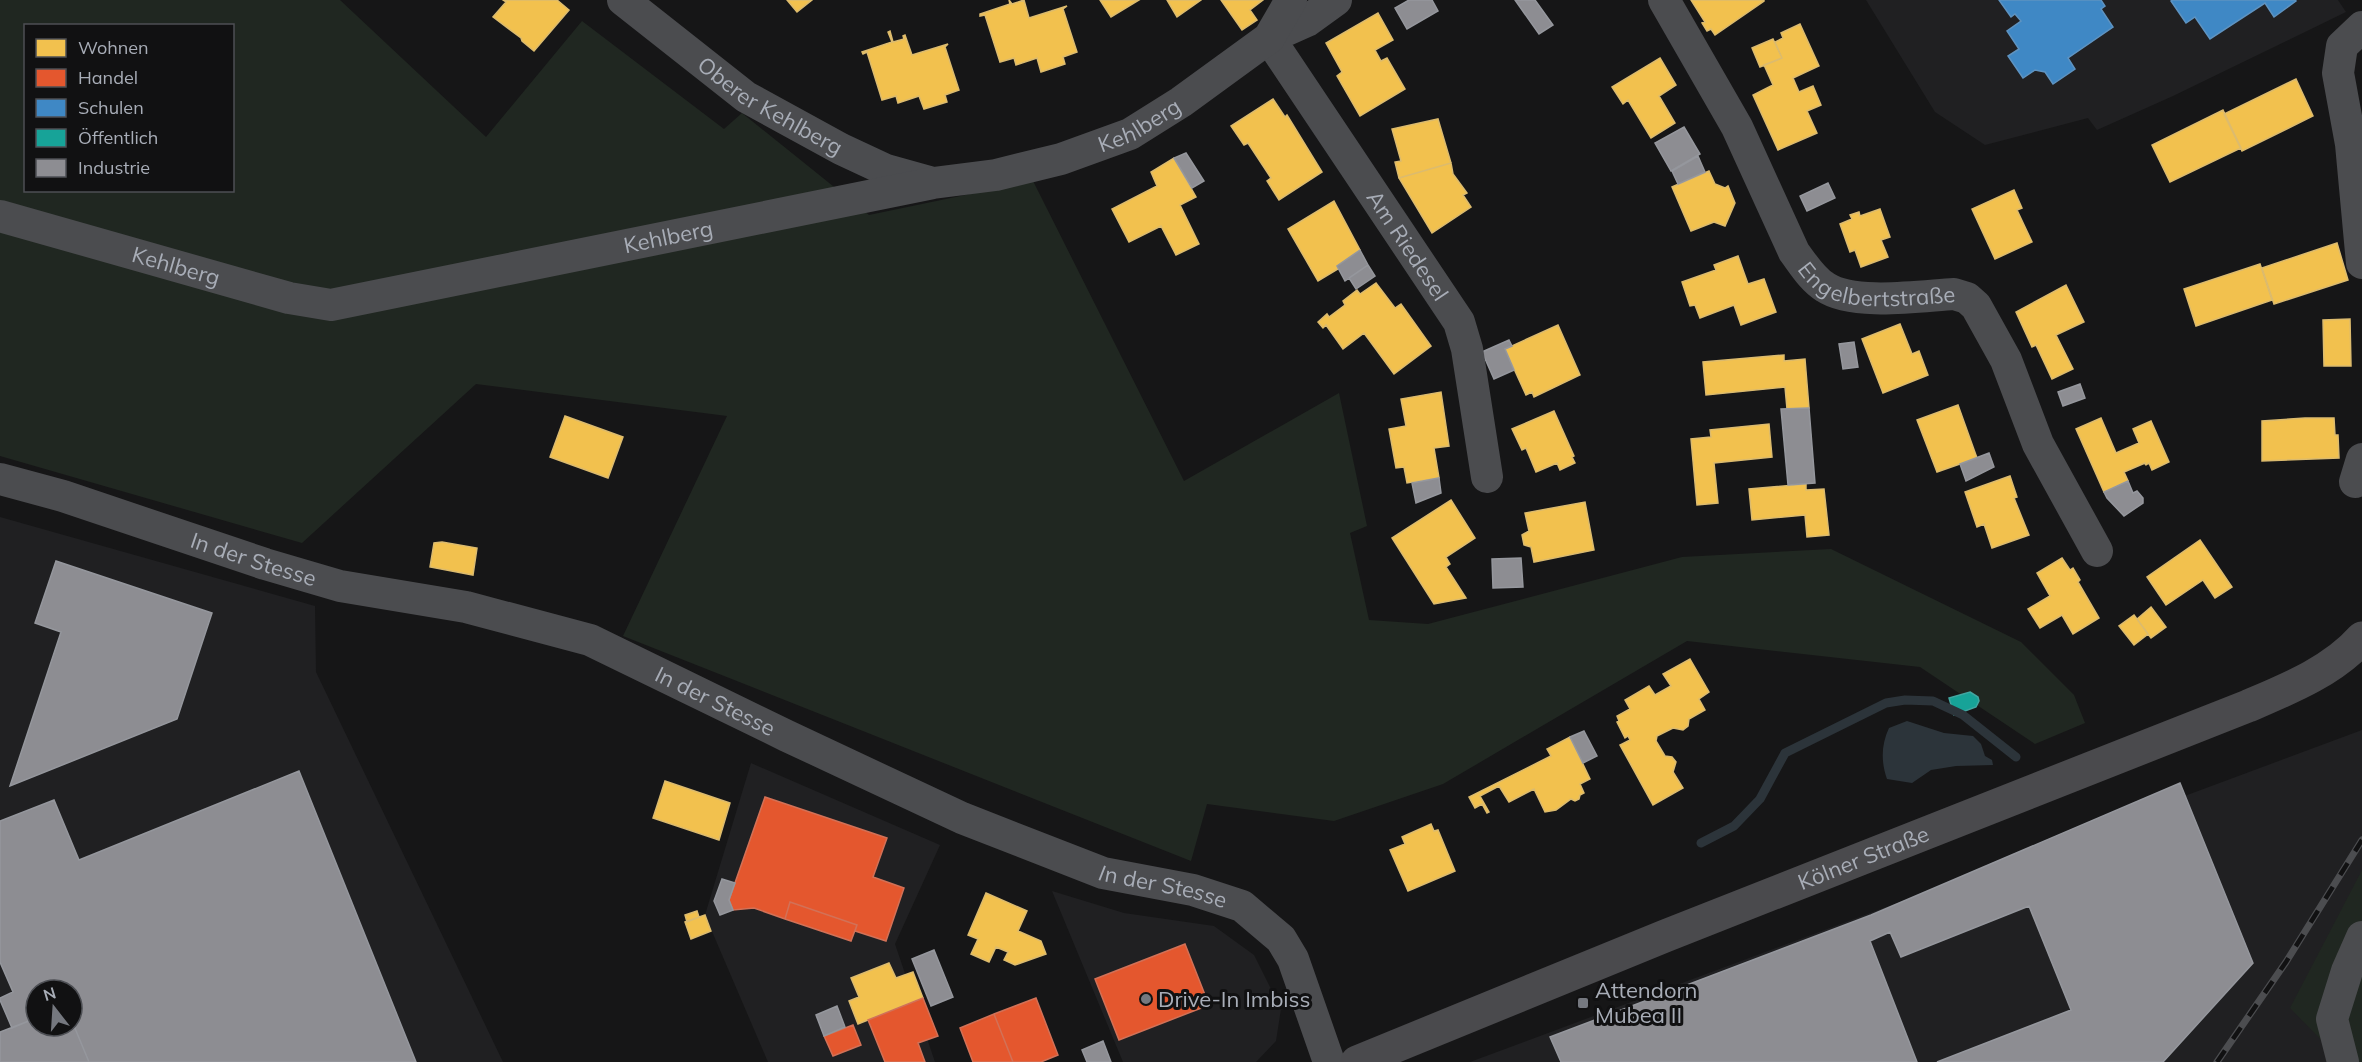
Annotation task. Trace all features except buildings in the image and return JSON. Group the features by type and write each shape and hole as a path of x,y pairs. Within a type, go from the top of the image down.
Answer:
{"street":[{"name":"Oberer Kehlberg","path":"623,0 746,97 841,149 886,170 933,183"},
{"name":"Kehlberg","path":"0,216 289,298 331,305 933,183 996,175 1061,159 1130,134 1181,102 1269,38 1291,0"},
{"path":"1269,38 1307,21 1336,0"},
{"name":"Engelbertstraße","path":"1664,0 1737,127 1794,252 1823,287 1839,295 1862,298 1954,294 1967,298 1976,306 2006,360 2038,444 2097,551"},
{"path":"2362,27 2343,46 2338,73 2351,144 2362,263"},
{"name":"Am Riedesel","path":"1269,38 1459,322 1467,349 1487,477"},
{"name":"In der Stesse","path":"0,479 63,496 265,564 340,586 466,607 590,640 776,731 962,818 1102,873 1194,890 1242,906 1281,939 1293,959 1329,1062"},
{"name":"Kölner Straße","path":"1357,1062 1665,936 2248,706 2292,687 2329,666 2362,638"},
{"path":"2343,1062 2332,1019 2347,971 2362,936"}],"shaded area":[{"path":"0,0 340,0 486,137 582,21 724,129 742,113 869,215 1033,181 1184,481 1339,393 1367,526 1350,533 1369,620 1428,624 1682,557 1831,549 2021,642 2074,695 2085,723 2035,744 1920,667 1687,641 1443,784 1334,821 1207,804 1191,861 623,636 727,416 476,384 302,543 0,456"},
{"path":"1866,0 2338,0 2346,12 2173,96 2097,130 2088,118 1985,145 1935,112"},
{"path":"0,517 315,606 316,672 503,1062 0,1062"},
{"path":"1907,721 1944,733 1973,736 1981,744 1985,756 1992,760 1993,765 1956,766 1931,770 1912,783 1887,779 1883,754 1886,734 1889,728"},
{"path":"2362,730 2362,881 2343,1062 1470,1062"},
{"path":"751,763 940,845 895,944 935,1062 768,1062 705,915"},
{"path":"2362,870 2362,1062 2343,1062 2290,1008"},
{"path":"1052,891 1124,913 1214,926 1254,955 1281,1009 1276,1041 1256,1062 1123,1062"}],"waterway":[{"path":"1701,843 1734,826 1760,799 1785,753 1886,703 1905,700 1933,701 1963,715 2016,757"}],"railway":[{"path":"2217,1062 2286,962 2362,840"}],"place":[{"name":"Drive-In Imbiss","path":"1146,999"},
{"name":"Attendorn Mubea II","path":"1583,1003"}]}
